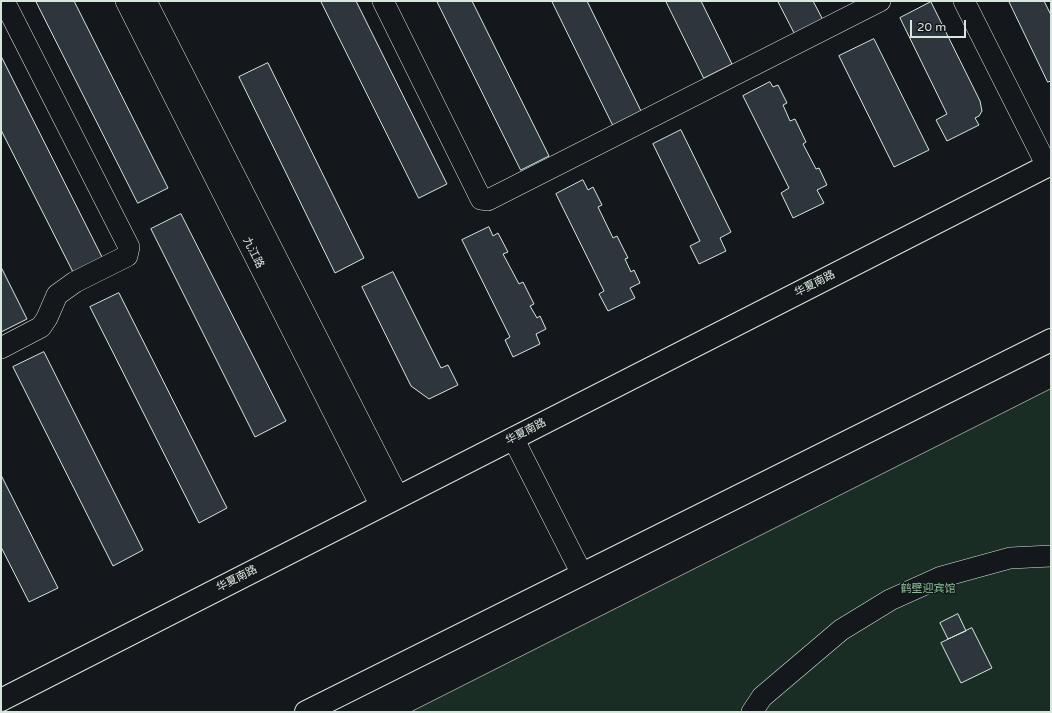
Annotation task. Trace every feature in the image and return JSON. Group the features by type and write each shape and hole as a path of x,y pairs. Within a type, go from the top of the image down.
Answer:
{"main road":[{"name":"华夏南路","path":"1,700 1049,165"},
{"path":"306,712 1051,340"}],"street":[{"path":"1,348 41,327 47,318 57,295 75,282 127,256 129,247 4,1"},
{"name":"九江路","path":"126,1 389,501"},
{"name":"九江路","path":"146,1 389,501"},
{"path":"383,1 481,199 488,200 880,1"},
{"path":"964,1 1049,165"},
{"path":"513,438 582,574"},
{"path":"752,712 762,697 841,630 890,600 941,577 1010,558 1051,556"}],"green space":[{"name":"鹤壁迎宾馆","path":"1051,389 1051,712 411,712"}],"building":[{"path":"36,1 74,1 168,188 138,203"},
{"path":"321,1 356,1 447,184 419,198"},
{"path":"437,1 472,1 549,156 521,170"},
{"path":"552,1 587,1 641,111 613,125"},
{"path":"666,1 701,1 732,64 704,78"},
{"path":"778,1 813,1 823,20 795,34"},
{"path":"1009,1 1044,1 1051,15 1051,81 1048,82"},
{"path":"931,2 980,101 982,111 979,116 975,118 979,125 947,141 936,120 947,114 900,18"},
{"path":"874,39 929,150 894,167 839,56"},
{"path":"1,56 103,259 74,274 1,130"},
{"path":"268,63 364,258 335,273 239,77"},
{"path":"770,82 773,87 778,85 787,103 783,105 790,121 795,119 806,142 803,144 816,169 819,168 827,185 817,190 824,203 793,218 781,193 789,188 743,96"},
{"path":"681,130 731,232 720,238 726,251 699,264 690,246 700,241 653,144"},
{"path":"583,180 588,190 593,187 602,205 598,207 613,238 617,236 628,258 625,259 631,272 634,270 640,283 630,288 635,298 608,311 599,294 604,291 556,194"},
{"path":"181,214 286,421 255,437 151,229"},
{"path":"489,227 493,236 498,233 508,252 503,254 519,284 523,282 534,304 530,306 537,318 540,316 546,329 536,334 540,344 513,357 505,340 510,337 462,240"},
{"path":"1,267 27,319 1,332"},
{"path":"393,272 441,368 448,365 458,385 429,399 411,386 362,287"},
{"path":"119,293 227,508 199,523 90,307"},
{"path":"44,352 143,550 113,566 13,367"},
{"path":"1,475 58,588 29,602 1,547"},
{"path":"958,614 966,631 948,639 940,623"},
{"path":"972,628 992,668 961,683 941,643"}]}
